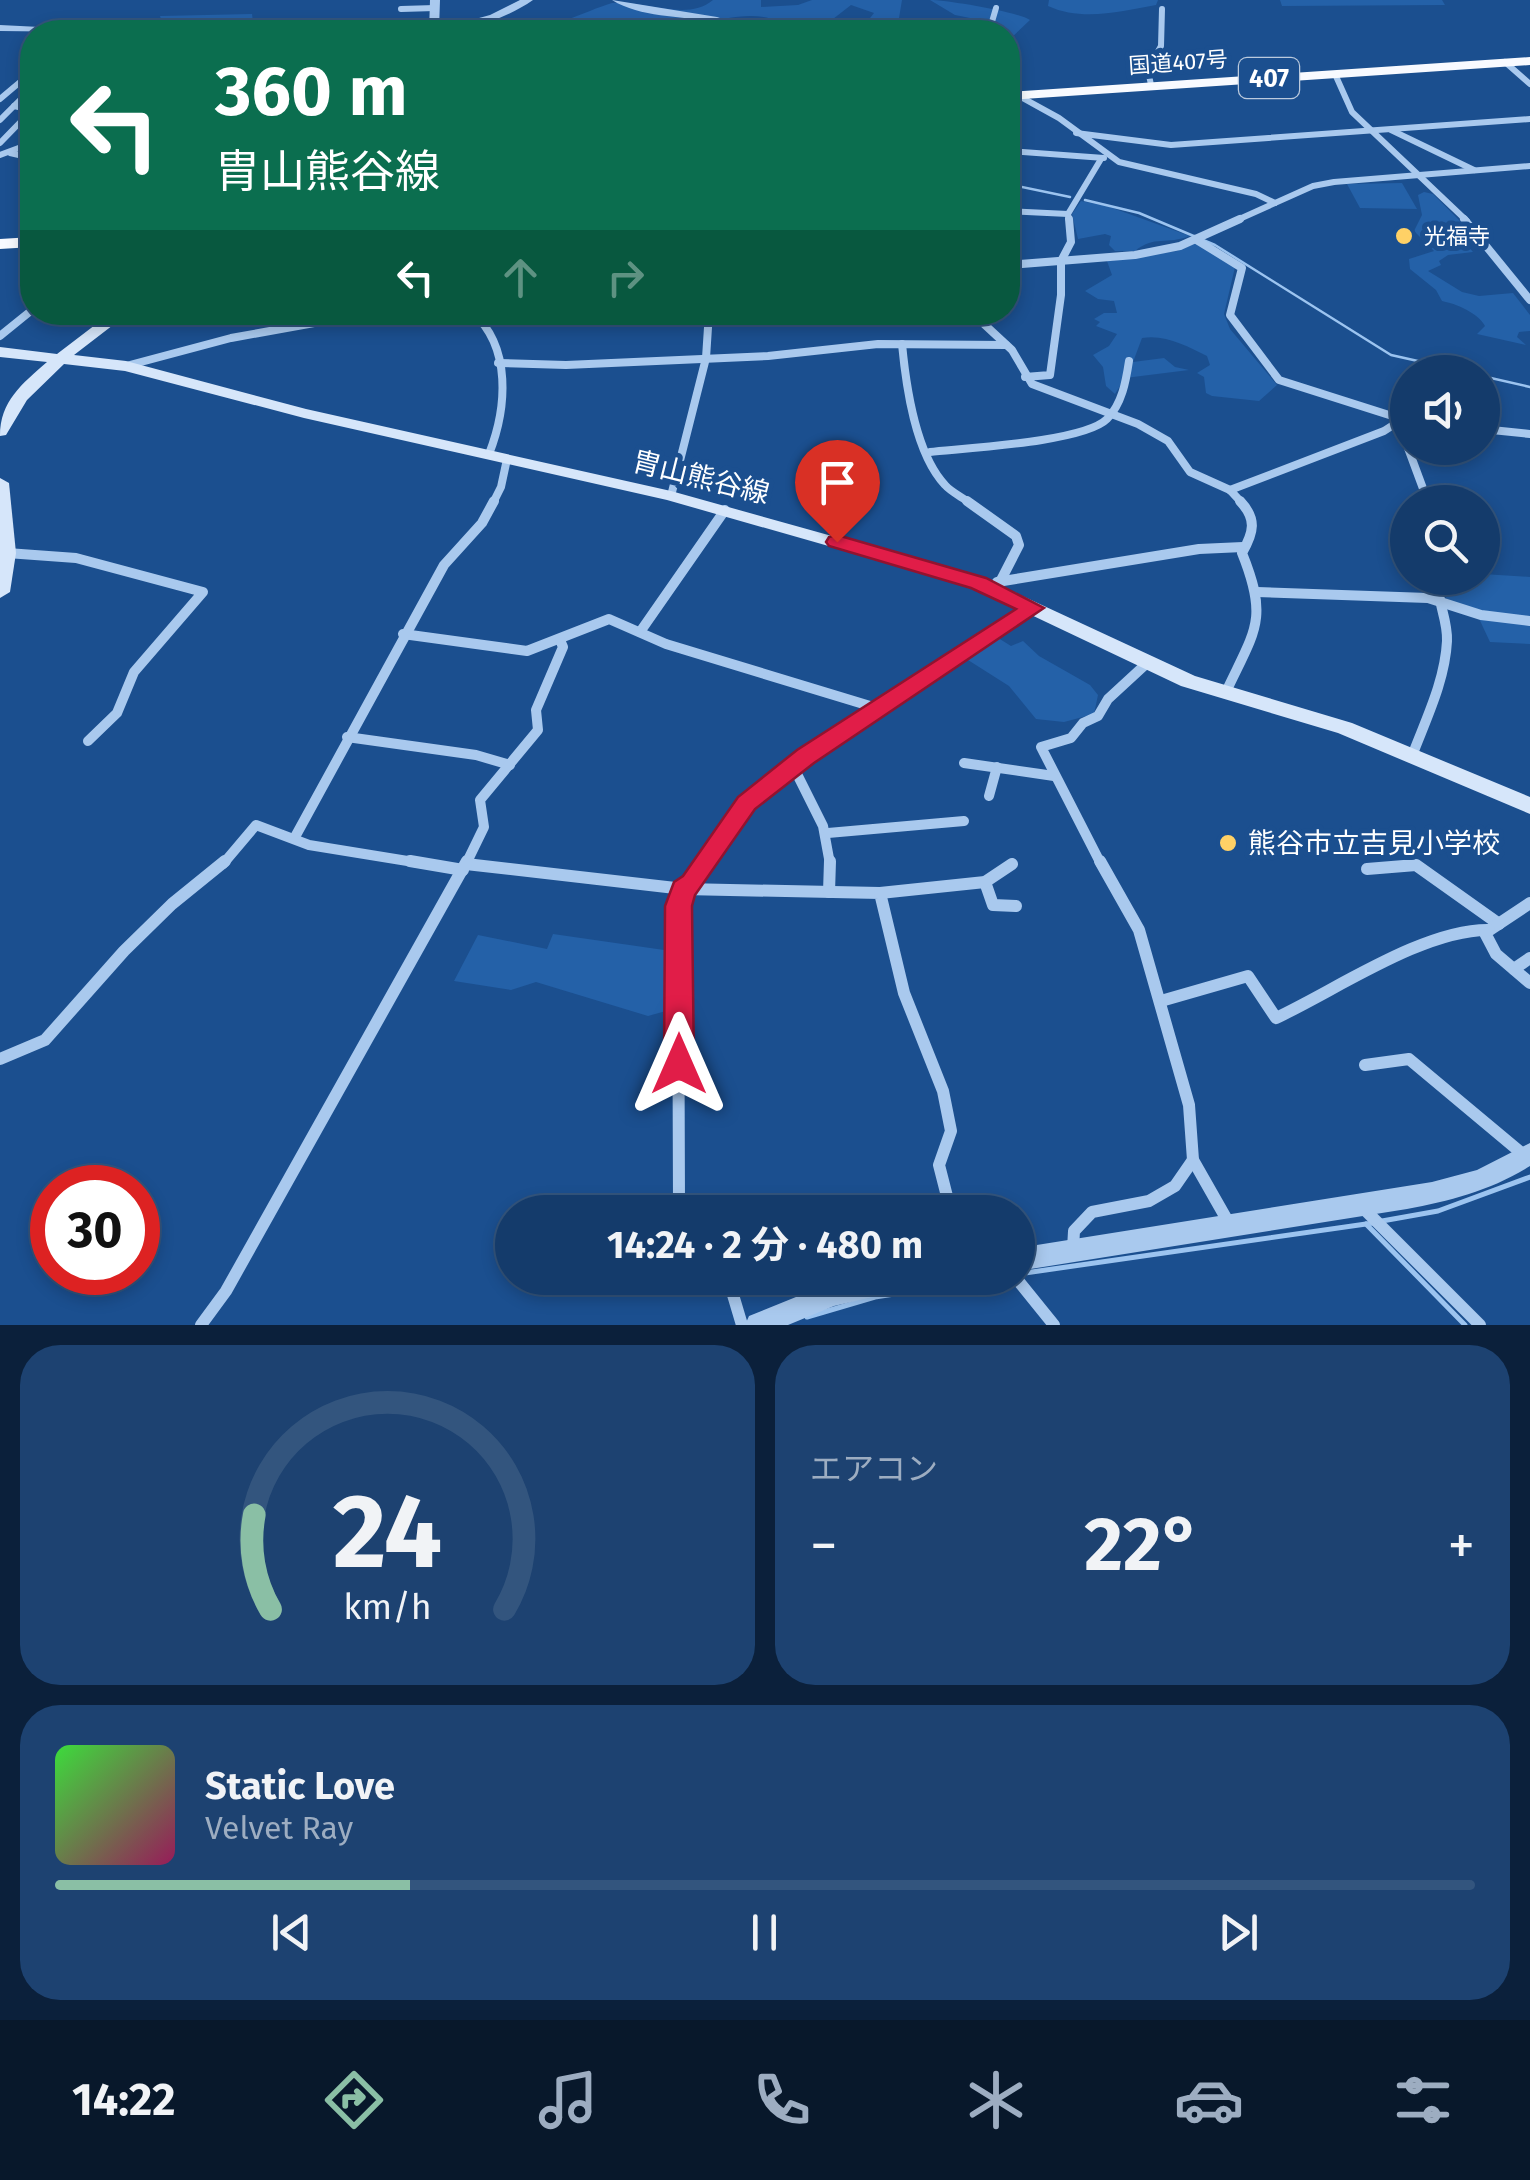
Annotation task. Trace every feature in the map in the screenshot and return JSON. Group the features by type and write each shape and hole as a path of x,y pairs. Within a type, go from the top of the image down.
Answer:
{"highway":[{"name":"国道407号","path":"1020,94 1530,61"}],"main road":[{"path":"0,430 5,412 61,358 105,325"},
{"name":"胄山熊谷線","path":"0,352 126,366 284,408 671,496 979,583 1146,664 1318,718 1530,806"},
{"path":"0,483 7,552 0,592"}],"street":[{"path":"482,20 528,0"},
{"path":"617,0 636,8 702,20"},
{"path":"401,8 435,4"},
{"path":"992,20 996,8"},
{"path":"1151,86 1148,70 1160,51 1162,9"},
{"path":"1505,62 1530,84"},
{"path":"1335,74 1345,102 1482,235 1530,300"},
{"path":"0,99 20,84"},
{"path":"1020,99 1059,118 1106,158"},
{"path":"0,120 20,100"},
{"path":"14,106 20,107"},
{"path":"1076,133 1164,145 1530,119"},
{"path":"2,150 20,126"},
{"path":"1390,129 1475,170"},
{"path":"1020,152 1106,158 1256,194 1275,204"},
{"path":"1025,377 1050,375 1061,261 1071,242 1068,214 1106,158"},
{"path":"1020,264 1135,255 1196,239 1313,186 1530,166"},
{"path":"1020,211 1068,214"},
{"path":"1196,239 1242,268 1230,315 1279,380 1390,418"},
{"path":"0,336 20,320"},
{"path":"126,366 231,338 303,325"},
{"path":"294,837 403,634 444,565 482,523 501,487 498,456 504,387 487,325"},
{"path":"671,496 706,358 708,325"},
{"path":"985,325 1006,345 1025,377 1041,390 1110,414 1168,442 1190,472 1230,490 1250,512 1252,536 1242,553 1257,592 1254,626 1226,692"},
{"path":"498,364 566,365 902,344 1006,345"},
{"path":"902,344 906,398 944,485 1016,536 1019,545 1000,582"},
{"path":"930,452 1036,441 1100,425 1125,387 1130,361"},
{"path":"1230,490 1390,427"},
{"path":"1500,431 1530,434"},
{"path":"640,632 725,510"},
{"path":"979,583 1200,549 1243,547"},
{"path":"7,552 76,558 203,592 134,672 116,713 88,741"},
{"path":"1257,592 1435,598 1481,615 1530,621"},
{"path":"1412,756 1447,636 1435,595"},
{"path":"679,1195 678,906 684,889 693,883 746,803 793,766 1033,608"},
{"path":"403,634 527,651 609,619 661,642 818,695 880,709"},
{"path":"201,1325 226,1291 372,1037 464,867 484,827 480,800 538,730 536,710 563,648 560,640"},
{"path":"1146,664 1108,699 1098,716 1083,723 1071,738 1041,747 1139,930 1189,1105 1193,1160 1231,1226"},
{"path":"347,736 476,755 510,765"},
{"path":"964,763 1054,776"},
{"path":"793,766 828,833 832,858 829,892"},
{"path":"989,796 997,768"},
{"path":"828,833 964,821"},
{"path":"0,1059 44,1040 124,951 172,904 218,870 256,825 309,845 464,867 684,889 880,893 985,882 1012,864"},
{"path":"1367,869 1416,865 1494,927"},
{"path":"985,882 993,905 1016,906"},
{"path":"880,893 904,992 943,1091 952,1130 939,1165 947,1195"},
{"path":"1530,903 1485,933 1496,954 1530,982"},
{"path":"1162,1001 1248,976 1276,1018 1338,989 1396,955 1463,932 1494,927"},
{"path":"1514,969 1530,958"},
{"path":"1035,1257 1358,1204 1428,1197 1480,1182 1528,1155 1409,1058 1366,1065"},
{"path":"1072,1252 1074,1231 1092,1212 1148,1201 1175,1186 1193,1160"},
{"path":"1358,1204 1480,1325"},
{"path":"733,1295 742,1325"},
{"path":"758,1325 831,1295"},
{"path":"1030,1295 1054,1325"}],"shaded area":[{"path":"713,0 761,0 761,7 798,5 812,0 902,0 899,20 868,20 874,13 851,5 832,20 750,16 718,20 566,20 612,3 678,10 703,6"},
{"path":"930,0 982,7 1030,20 1020,30 1020,20 980,20 955,15"},
{"path":"1049,0 1158,0 1156,5 1089,14 1061,11 1048,6"},
{"path":"1280,0 1442,0 1445,5 1282,6"},
{"path":"252,14 253,20 161,20 160,16"},
{"path":"1402,183 1417,209 1360,208 1347,184"},
{"path":"1433,194 1471,232 1471,237 1462,239 1473,252 1448,255 1439,261 1441,265 1428,271 1462,292 1479,296 1513,293 1530,315 1530,331 1519,332 1517,337 1526,345 1477,334 1485,326 1477,317 1442,301 1436,290 1410,269 1409,259 1434,251 1414,231 1422,215 1418,195"},
{"path":"1081,201 1107,206 1190,236 1148,243 1135,251 1115,251 1109,245 1111,236 1105,234 1078,239 1072,214"},
{"path":"1197,243 1235,267 1224,314 1230,329 1277,385 1259,401 1212,396 1206,393 1204,377 1197,373 1210,365 1207,356 1176,342 1151,337 1142,338 1133,362 1164,358 1175,367 1189,370 1125,378 1115,394 1106,386 1103,367 1093,355 1109,346 1117,334 1096,326 1100,322 1094,319 1104,313 1117,313 1114,301 1098,299 1085,291 1112,275 1107,261 1177,251"},
{"path":"1500,575 1530,577 1530,644 1490,642 1475,610 1448,601 1445,595 1500,595"},
{"path":"995,636 1011,646 1023,641 1039,656 1090,685 1098,695 1094,714 1064,722 1036,719 1009,686 968,660"},
{"path":"553,934 671,951 673,1009 648,1016 536,982 511,990 454,981 478,935 547,949"}],"waterway":[{"path":"1020,187 1070,197"},
{"path":"1085,200 1139,213 1215,245 1391,355"},
{"path":"1500,380 1530,387"},
{"path":"1382,1221 1438,1211 1530,1177"},
{"path":"1366,1224 1373,1223"},
{"path":"1035,1272 1366,1224"},
{"path":"1366,1224 1465,1325"},
{"path":"807,1317 888,1295"}],"place":[{"name":"光福寺","path":"1404,236"},
{"name":"熊谷市立吉見小学校","path":"1228,843"}],"route":[{"path":"679,1064 678,906 684,889 693,883 746,803 805,756 1033,608 979,583 837,542"}]}
